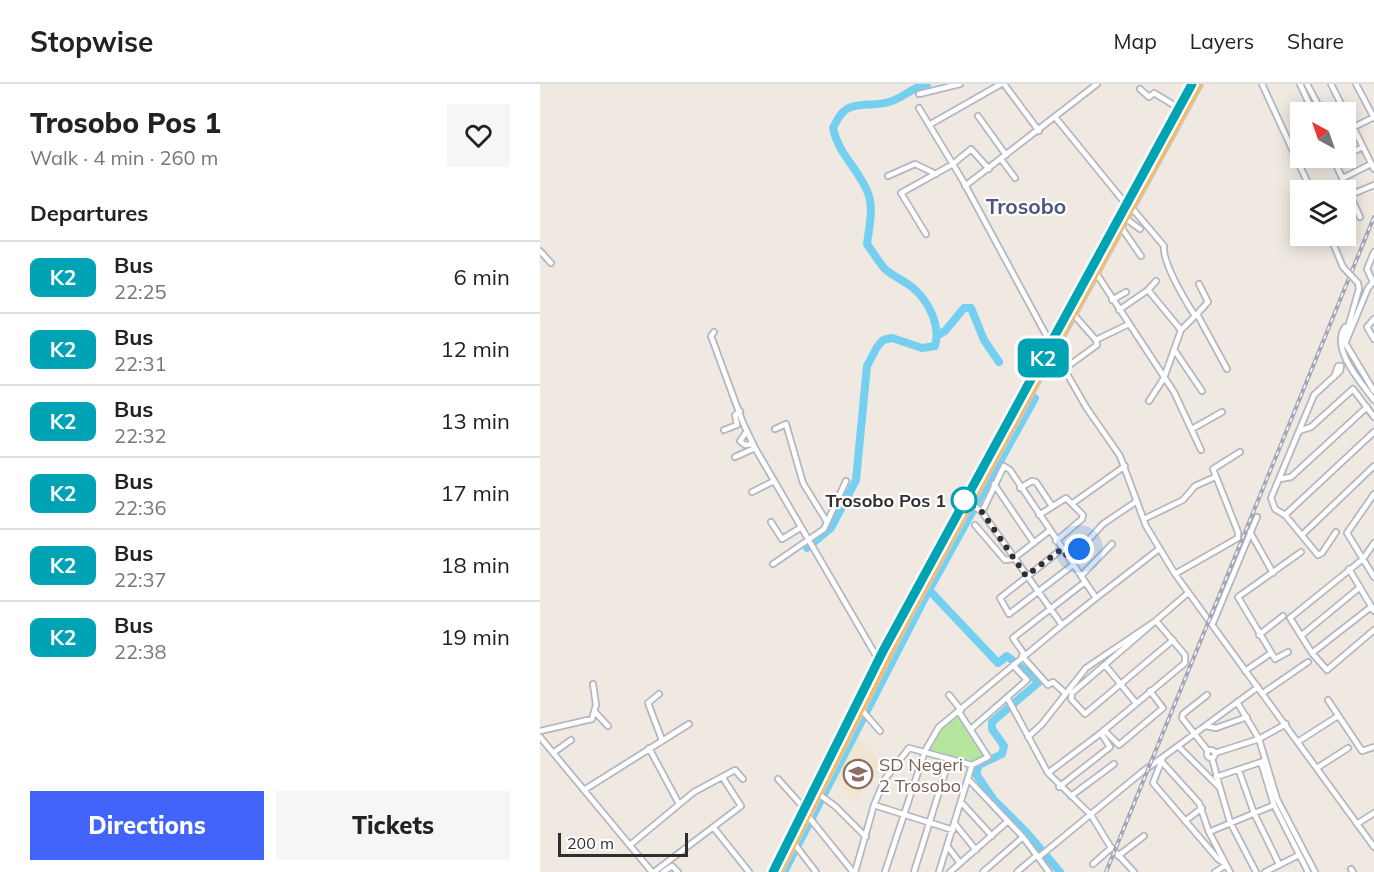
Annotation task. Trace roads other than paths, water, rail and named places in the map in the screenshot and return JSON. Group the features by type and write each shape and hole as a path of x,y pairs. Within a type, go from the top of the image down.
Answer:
{"highway":[{"path":"1053,347 1074,315 1121,227 1128,205 1199,84"},
{"path":"774,872 821,795 862,709 878,659 1053,347 1189,85"},
{"path":"779,872 1028,391"}],"street":[{"path":"919,94 960,84"},
{"path":"929,125 1002,84 1039,131"},
{"path":"965,186 1097,84"},
{"path":"1262,84 1306,180"},
{"path":"1300,84 1308,102"},
{"path":"1307,84 1316,102"},
{"path":"1331,84 1340,102"},
{"path":"1356,126 1373,113 1358,84"},
{"path":"1140,89 1149,97 1154,93 1177,107"},
{"path":"1306,99 1313,96"},
{"path":"919,108 953,164 1064,369 1125,466 1144,519 1159,549 1188,593 1213,623 1245,671 1299,741 1374,847"},
{"path":"978,116 1006,155"},
{"path":"1055,117 1164,246 1163,252 1175,280 1227,369"},
{"path":"1338,168 1343,178 1373,167 1356,134"},
{"path":"1356,150 1363,147"},
{"path":"926,234 901,194 953,164 971,149 989,169"},
{"path":"1001,159 1015,178"},
{"path":"888,176 915,164 936,174"},
{"path":"1356,192 1374,185"},
{"path":"1356,208 1360,217"},
{"path":"1125,218 1140,229"},
{"path":"1121,227 1141,256"},
{"path":"1334,246 1343,267 1359,286 1343,336 1343,346 1361,382 1374,400"},
{"path":"540,251 551,263"},
{"path":"1343,346 1373,282 1367,270 1374,252"},
{"path":"1096,273 1174,392 1201,450"},
{"path":"1119,310 1148,290 1156,280"},
{"path":"1149,400 1164,378 1181,330 1208,302 1198,284"},
{"path":"1148,290 1181,330"},
{"path":"1113,300 1126,292"},
{"path":"1064,369 1097,345 1096,340 1074,315"},
{"path":"1374,319 1368,327 1374,339"},
{"path":"1096,340 1129,324"},
{"path":"714,332 711,336 754,446 878,659"},
{"path":"1343,346 1374,391"},
{"path":"1175,351 1202,391"},
{"path":"1334,377 1314,395 1270,500 1278,513 1286,515 1303,534 1315,553 1319,555 1336,532"},
{"path":"1361,382 1366,378"},
{"path":"1299,431 1311,427 1352,389 1356,390 1374,417"},
{"path":"1280,478 1291,477 1367,407"},
{"path":"724,430 737,425 735,415 740,411"},
{"path":"1192,429 1222,412"},
{"path":"775,429 786,424 803,483 827,522"},
{"path":"747,431 740,441 745,445 754,446"},
{"path":"1286,515 1374,432"},
{"path":"735,457 754,446"},
{"path":"1175,574 1238,537 1213,468 1240,452"},
{"path":"980,509 1004,466 1010,470 1096,598"},
{"path":"1073,503 1125,466"},
{"path":"1303,534 1374,466"},
{"path":"1144,519 1182,500 1195,486 1215,477"},
{"path":"752,492 774,481"},
{"path":"773,564 821,532 846,481"},
{"path":"1020,488 1032,481 1036,482 1052,506"},
{"path":"994,484 1034,543"},
{"path":"1374,494 1347,533 1374,577"},
{"path":"1039,515 1066,498 1073,503 1083,518 1056,541"},
{"path":"1070,560 1102,524 1137,501"},
{"path":"970,503 980,509 1037,593 1062,625"},
{"path":"1213,623 1257,517"},
{"path":"771,522 782,539 800,528"},
{"path":"975,525 1005,560 1013,559 1049,531"},
{"path":"1250,532 1273,573"},
{"path":"1374,543 1363,559 1290,618 1312,653 1327,670 1374,630"},
{"path":"1081,576 1112,544"},
{"path":"1062,549 1026,576 999,601 1010,614 1074,565"},
{"path":"885,872 925,750 939,727 1023,655 1159,549"},
{"path":"1288,652 1276,659 1238,597 1301,552"},
{"path":"1312,653 1373,609 1349,569"},
{"path":"1065,693 1053,682 1048,685 1013,639 1085,582"},
{"path":"1302,635 1359,588"},
{"path":"1173,640 1082,714 1071,694 1188,593"},
{"path":"1259,634 1283,616"},
{"path":"1048,773 1103,732 1185,663 1185,655 1157,622"},
{"path":"1028,736 1042,724 1065,693 1092,663 1149,624 1157,622"},
{"path":"1245,671 1271,653"},
{"path":"1263,693 1308,662"},
{"path":"971,729 1008,700 1027,680 1014,663"},
{"path":"1105,665 1136,703"},
{"path":"593,684 595,712 608,726"},
{"path":"1017,872 1142,772 1163,760 1178,746 1258,687"},
{"path":"1103,732 1119,745 1163,708 1150,691"},
{"path":"659,694 648,703 662,740"},
{"path":"854,872 874,805 885,779 909,748 925,750 949,760 972,765 988,756 949,695"},
{"path":"1207,695 1182,716 1208,751 1207,756 1213,756 1259,739 1286,724"},
{"path":"1008,700 1048,773 1059,787 1091,815 1118,856 1134,872"},
{"path":"1328,700 1362,751 1374,747"},
{"path":"1237,702 1259,739 1274,804 1308,872"},
{"path":"862,709 880,730"},
{"path":"540,731 587,722 595,712"},
{"path":"1299,741 1338,716"},
{"path":"1206,726 1216,728 1247,717"},
{"path":"584,790 689,724"},
{"path":"1059,787 1110,747 1103,732"},
{"path":"540,737 653,872 741,806 723,778"},
{"path":"554,753 571,740"},
{"path":"1178,746 1220,788"},
{"path":"649,748 679,804"},
{"path":"1317,768 1348,748"},
{"path":"1213,756 1216,777 1230,822 1256,872"},
{"path":"914,872 949,760"},
{"path":"1163,760 1202,808 1209,832 1230,872"},
{"path":"1163,760 1153,784 1218,859 1225,864"},
{"path":"1216,777 1264,761"},
{"path":"1264,761 1277,799 1315,872"},
{"path":"1071,796 1114,764"},
{"path":"939,872 972,765"},
{"path":"630,844 700,788 735,771 742,779"},
{"path":"1239,771 1254,813 1279,864"},
{"path":"778,779 854,872"},
{"path":"969,779 1041,855 1048,872"},
{"path":"821,795 866,837"},
{"path":"961,802 992,836"},
{"path":"1209,832 1274,804"},
{"path":"874,805 954,827 976,850"},
{"path":"1185,821 1202,808"},
{"path":"1357,824 1374,813"},
{"path":"951,872 1008,821"},
{"path":"714,828 749,872"},
{"path":"1118,856 1144,836"},
{"path":"982,872 1023,837"},
{"path":"794,843 816,872"},
{"path":"948,847 960,863"},
{"path":"1093,864 1112,848"},
{"path":"1264,872 1299,855"},
{"path":"1215,872 1225,864"},
{"path":"663,872 672,866 678,872"}],"waterway":[{"path":"807,548 831,528 856,480 867,366 877,347 883,340 892,338 922,348 935,346 936,338 932,313 918,292 884,268 867,244 870,199 864,184 839,146 833,128 848,108 889,102 927,84"},
{"path":"938,335 945,331 964,308 971,308 984,340 999,362"},
{"path":"784,872 929,590 1035,398"},
{"path":"929,590 998,663 1007,656 1039,682 992,722 992,729 1004,746 1002,754 979,765 976,774 994,800 1028,834 1060,872"}],"railway":[{"path":"1106,872 1374,217"}],"place":[{"name":"Trosobo Pos 1","path":"964,500"},
{"name":"SD Negeri 2 Trosobo","path":"858,774"}],"district":[{"name":"Trosobo","path":"1026,206"}]}
